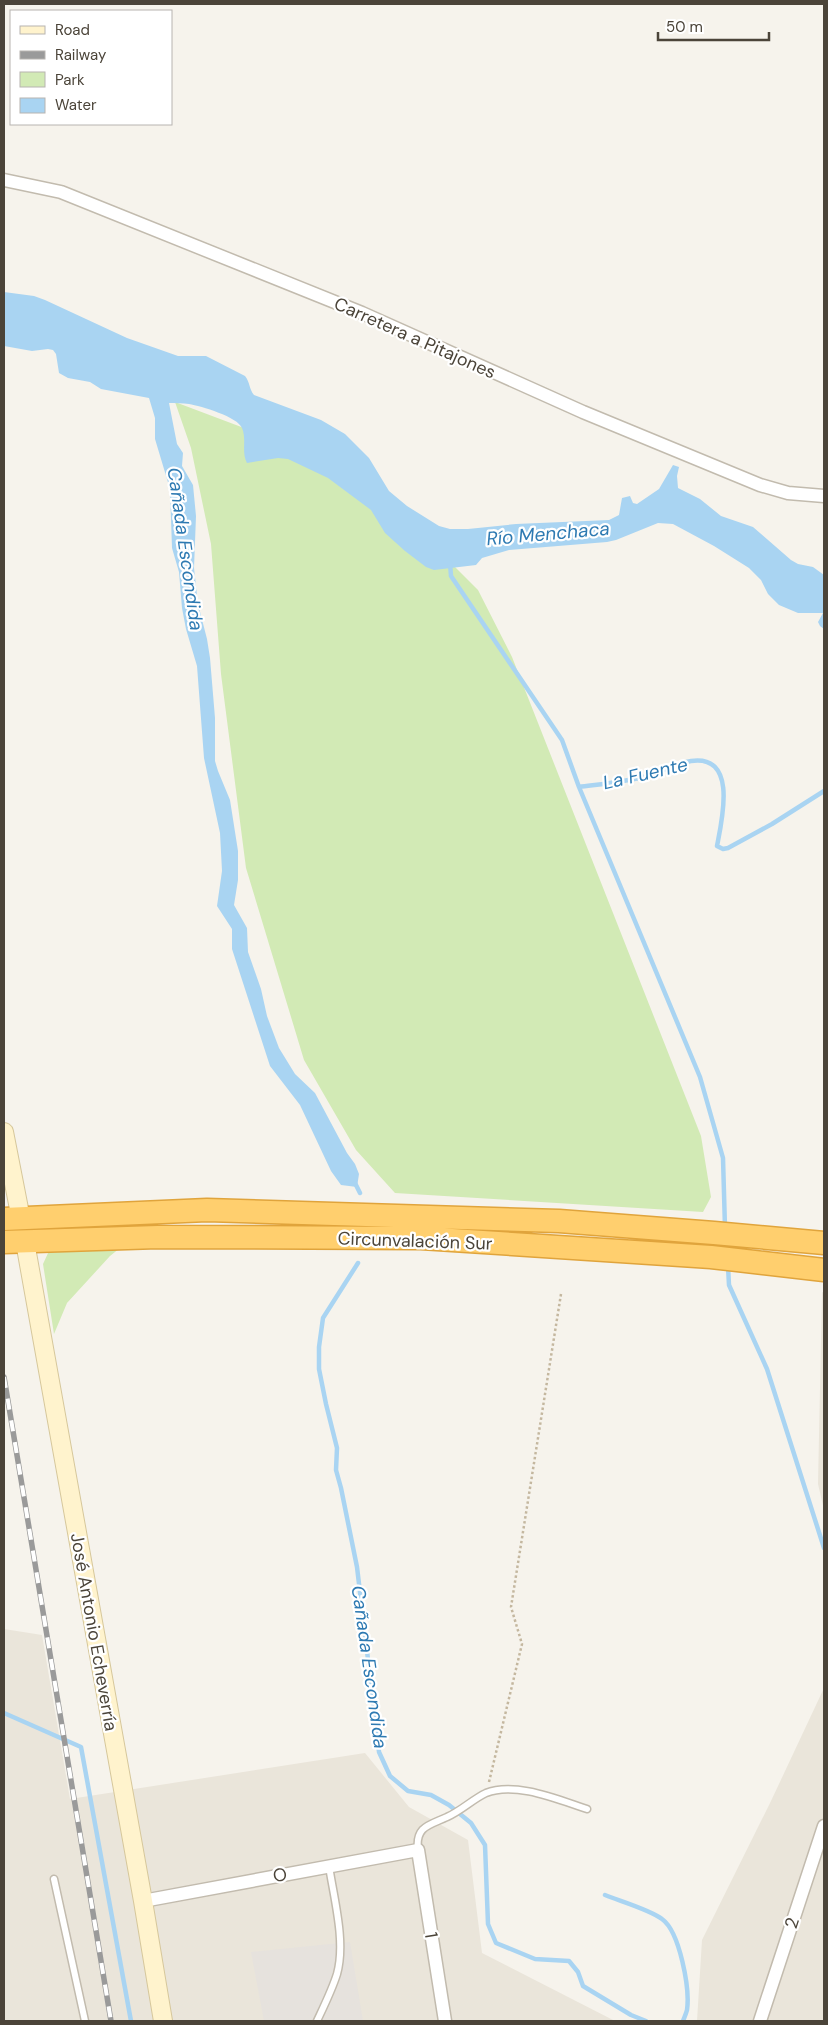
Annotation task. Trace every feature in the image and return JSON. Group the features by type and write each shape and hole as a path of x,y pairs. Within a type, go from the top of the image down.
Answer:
{"highway":[{"name":"Circunvalación Sur","path":"12,1219 207,1210 559,1221 824,1244"},
{"path":"12,1219 14,1242"},
{"name":"Circunvalación Sur","path":"14,1242 158,1237 421,1238 712,1257 824,1270"}],"street":[{"name":"Carretera a Pitajones","path":"4,180 61,192 353,310 574,408 752,482 788,493 824,496"},
{"path":"4,1132 12,1219"},
{"name":"José Antonio Echeverría","path":"14,1242 143,1901 163,2021"},
{"name":"2","path":"760,2021 824,1826"},
{"name":"O","path":"143,1901 418,1850"},
{"name":"1","path":"418,1850 445,2021"}],"lane":[{"path":"418,1850 419,1834 426,1826 458,1812 486,1793 501,1789 530,1791 587,1809"},
{"path":"317,2021 337,1974 339,1954 339,1924 328,1866"},
{"path":"54,1879 85,2021"}],"path":[{"path":"486,1793 522,1644 511,1607 561,1294"}],"shaded area":[{"path":"822,1292 824,1293 824,1510 818,1484"},
{"path":"4,1629 42,1635 70,1799 365,1753 409,1807 468,1840 482,1953 615,2021 4,2021"},
{"path":"824,1688 824,2021 697,2021 702,1940 771,1801"},
{"path":"350,1942 363,2021 264,2021 251,1952"}],"green space":[{"path":"175,402 244,428 348,487 450,562 478,590 512,657 701,1136 711,1197 703,1212 395,1193 356,1150 304,1060 246,868 221,674 211,544 191,448"},
{"path":"125,1244 110,1256 67,1303 54,1334 43,1264 49,1251"}],"water":[{"name":"Río Menchaca","path":"4,292 34,296 127,338 178,356 206,356 245,376 254,395 321,420 345,434 369,458 389,491 407,506 439,526 450,529 468,529 516,524 609,520 619,515 622,498 630,496 633,503 637,504 659,489 673,465 679,467 677,476 678,488 700,499 721,516 753,527 791,560 798,564 813,567 824,575 824,629 818,622 823,613 798,613 779,605 768,594 761,580 749,568 714,546 673,524 658,523 607,542 509,550 482,558 476,565 434,570 426,567 405,551 385,533 371,510 328,478 288,459 278,458 247,463 244,455 242,428 234,420 202,407 169,403 177,444 183,453 182,466 193,485 196,516 194,568 198,604 210,658 215,718 215,761 230,800 238,851 238,880 234,905 247,928 248,952 261,989 267,1016 279,1048 295,1074 315,1093 347,1153 355,1164 359,1174 357,1187 341,1185 331,1171 300,1105 270,1066 232,949 232,929 217,906 222,871 220,833 204,758 197,666 186,629 179,572 172,548 170,489 155,439 155,418 149,398 101,389 90,382 68,378 59,373 56,354 53,350 32,351 4,346"}],"waterway":[{"path":"450,563 451,576 562,740 579,787 700,1077 723,1158 725,1228"},
{"name":"La Fuente","path":"579,787 639,778 685,762 706,762 716,768 724,791 722,821 717,846 723,849 772,824 824,791"},
{"name":"Cañada Escondida","path":"355,1183 360,1193"},
{"name":"Cañada Escondida","path":"358,1263 323,1318 319,1347 319,1369 337,1448 336,1470 357,1567 379,1752 390,1776 408,1791 431,1795 449,1805 471,1823 485,1845 488,1924 496,1943 535,1959 569,1961 578,1972 583,1986 631,2015 646,2021"},
{"path":"728,1266 729,1285 767,1369 824,1548"},
{"path":"4,1713 81,1747 131,2021"},
{"name":"Cañada Escondida","path":"605,1895 651,1912 662,1919 668,1926 679,1948 685,1975 688,2001 683,2021"}],"railway":[{"path":"4,1377 111,2021"}]}
